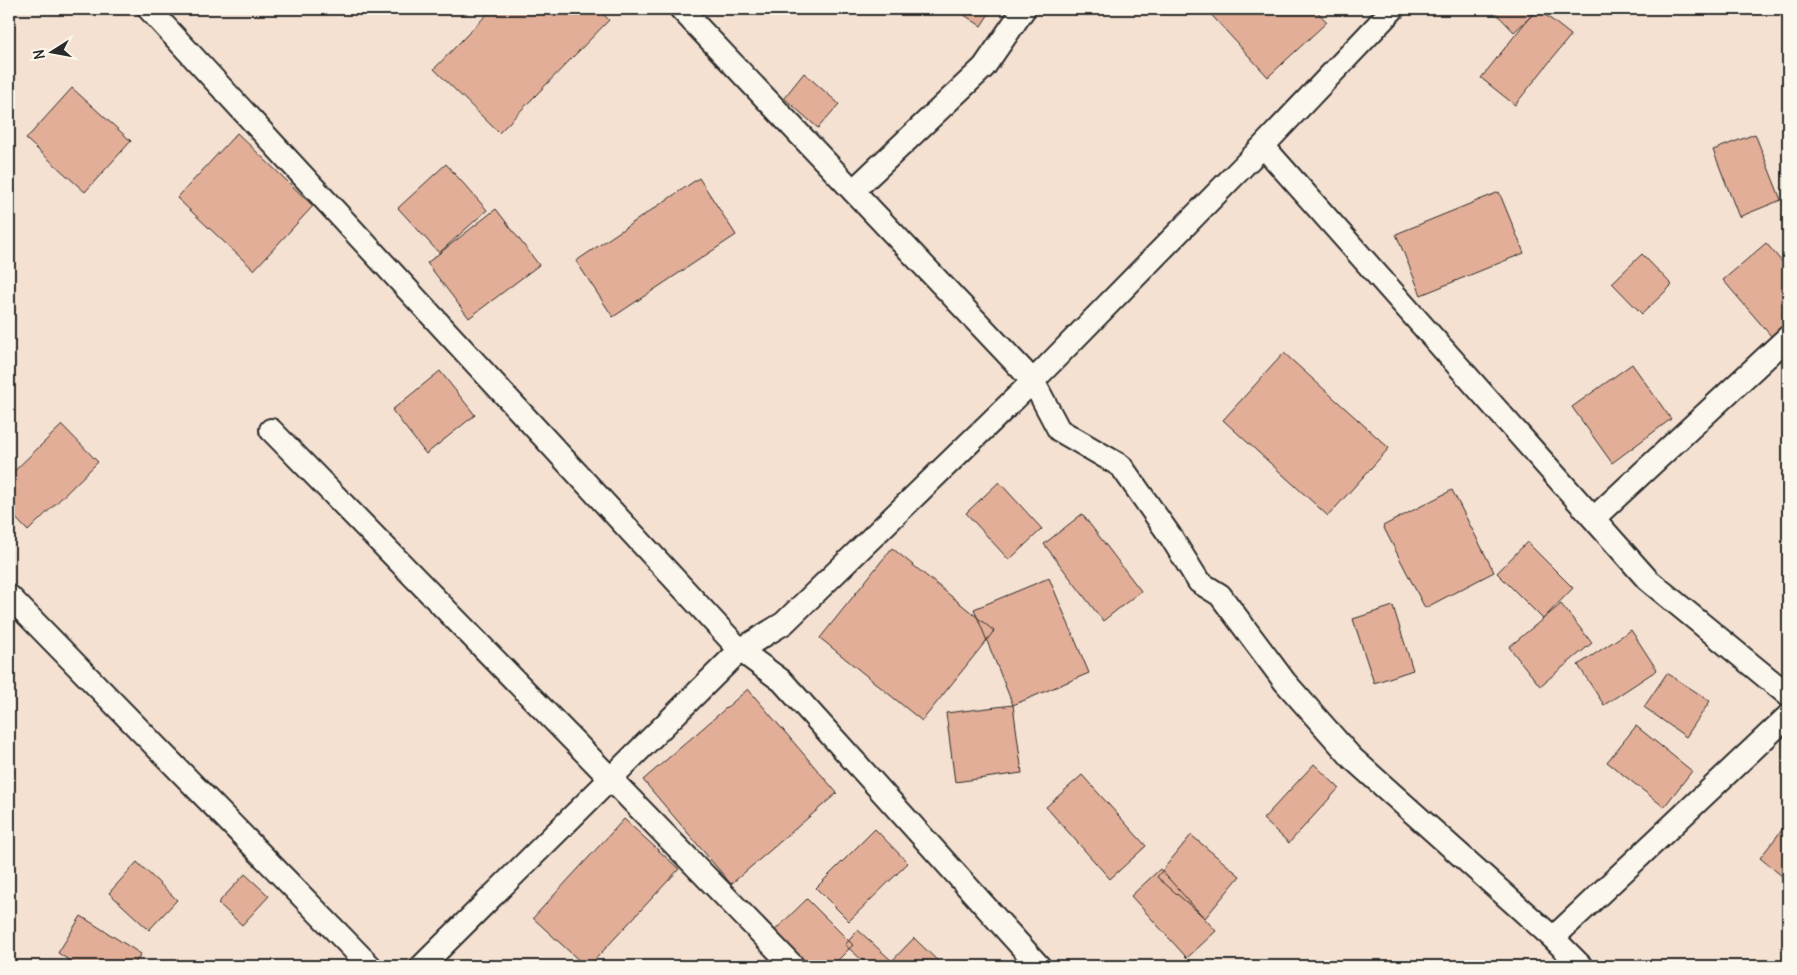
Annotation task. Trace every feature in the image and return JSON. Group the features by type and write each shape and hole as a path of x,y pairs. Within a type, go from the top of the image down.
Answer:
{"street":[{"path":"149,9 740,650 782,681 1039,966"},
{"path":"681,9 1033,381 1059,430 1121,466 1171,537 1199,582 1220,595 1285,682 1352,758 1553,938 1581,966"},
{"path":"853,191 984,67 1024,9"},
{"path":"422,966 740,650 784,623 1033,381 1263,146 1393,9"},
{"path":"1263,146 1648,580 1788,695"},
{"path":"1594,518 1788,337"},
{"path":"271,430 793,966"},
{"path":"9,596 370,966"},
{"path":"1553,938 1788,716"}],"building":[{"path":"492,9 598,9 609,20 499,133 434,69"},
{"path":"955,9 992,9 981,26"},
{"path":"1206,9 1315,9 1327,22 1268,77"},
{"path":"1492,9 1539,9 1514,32"},
{"path":"1536,9 1571,35 1515,105 1481,78"},
{"path":"804,73 839,104 818,128 784,98"},
{"path":"72,88 131,141 85,192 26,139"},
{"path":"237,133 313,206 254,270 177,198"},
{"path":"1755,134 1781,200 1739,217 1713,150"},
{"path":"446,164 487,210 439,253 398,208"},
{"path":"699,178 736,235 613,317 576,261"},
{"path":"1499,192 1524,253 1421,295 1396,234"},
{"path":"496,209 539,265 469,318 427,263"},
{"path":"1766,243 1788,269 1788,335 1778,344 1723,280"},
{"path":"1642,254 1672,285 1642,314 1612,283"},
{"path":"1284,353 1389,448 1328,516 1223,420"},
{"path":"1632,364 1671,419 1612,463 1572,407"},
{"path":"440,371 475,415 426,454 392,410"},
{"path":"62,425 98,462 28,531 9,511 9,476"},
{"path":"999,482 1042,529 1009,560 966,513"},
{"path":"1452,490 1494,572 1425,608 1383,526"},
{"path":"1788,494 1788,510 1781,502"},
{"path":"1082,514 1141,591 1103,621 1044,544"},
{"path":"1527,542 1573,588 1543,619 1497,573"},
{"path":"892,548 994,631 922,721 820,638"},
{"path":"1049,578 1089,673 1013,705 974,609"},
{"path":"1561,604 1592,643 1540,686 1509,647"},
{"path":"1393,606 1413,670 1374,683 1353,619"},
{"path":"1631,630 1657,670 1604,705 1578,665"},
{"path":"1667,673 1710,701 1686,737 1644,707"},
{"path":"748,689 837,793 731,884 643,780"},
{"path":"1013,705 1022,773 955,782 946,713"},
{"path":"1636,726 1692,771 1664,807 1607,762"},
{"path":"1314,764 1339,788 1289,843 1263,819"},
{"path":"1082,775 1146,846 1110,879 1046,807"},
{"path":"624,819 679,869 589,966 585,966 533,918"},
{"path":"1788,822 1788,881 1760,858"},
{"path":"875,829 908,863 849,921 816,888"},
{"path":"1191,835 1240,876 1205,918 1157,877"},
{"path":"137,862 177,900 149,930 109,893"},
{"path":"1160,869 1216,931 1187,958 1131,896"},
{"path":"245,874 269,896 242,925 218,903"},
{"path":"807,899 853,945 832,966 800,966 770,935"},
{"path":"81,916 141,954 133,966 78,966 58,953"},
{"path":"858,930 892,961 888,966 869,966 845,945"},
{"path":"914,938 943,966 887,966"},
{"path":"1405,959 1414,966 1399,966"}]}
